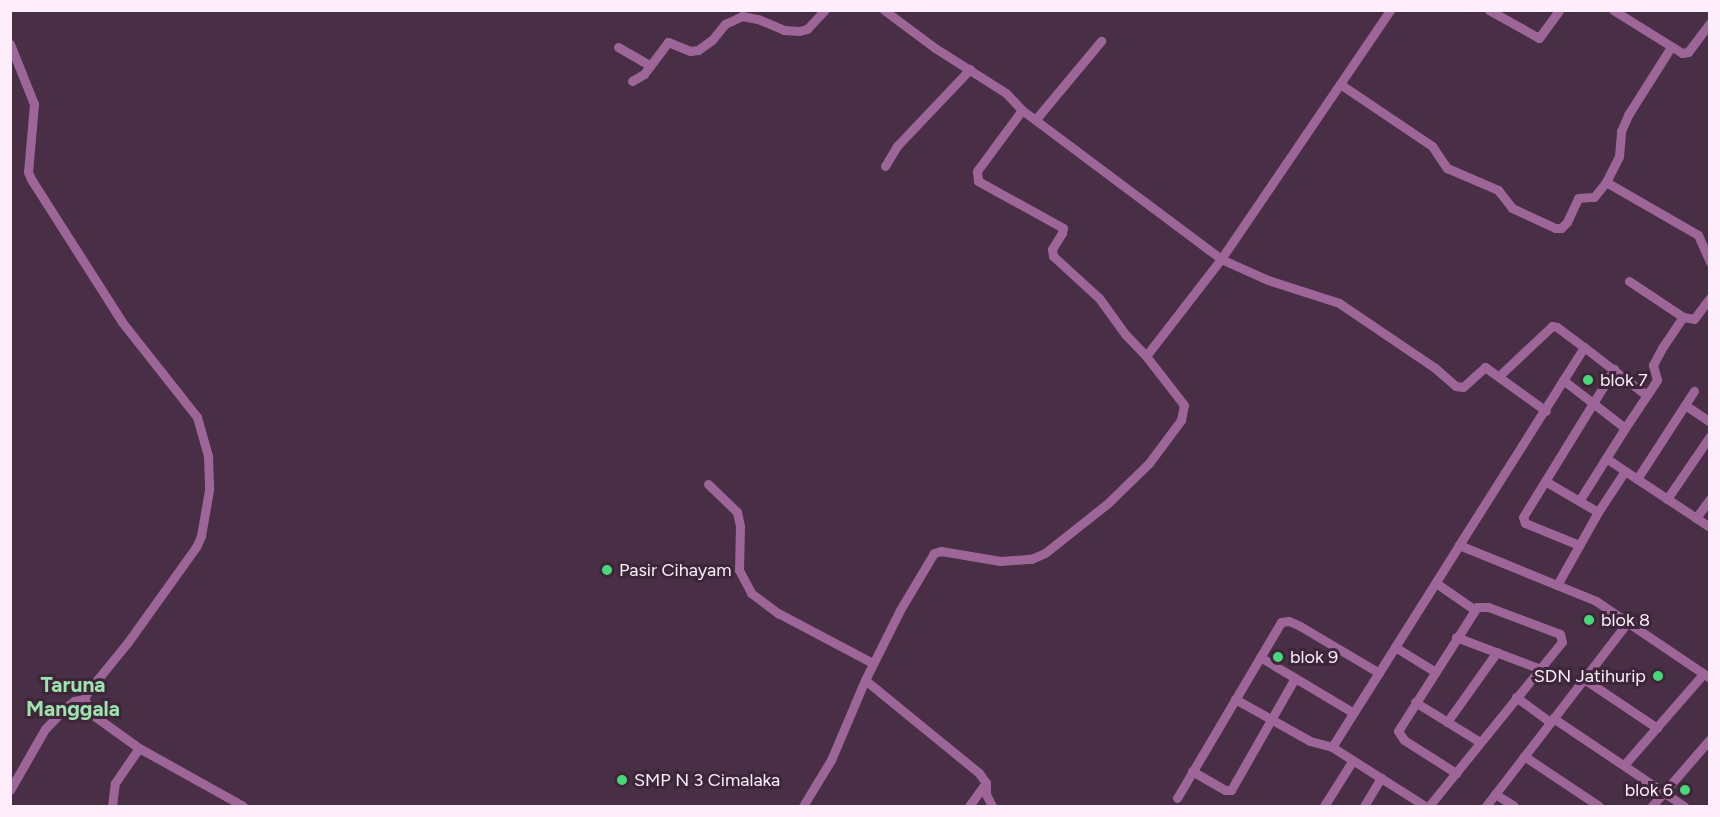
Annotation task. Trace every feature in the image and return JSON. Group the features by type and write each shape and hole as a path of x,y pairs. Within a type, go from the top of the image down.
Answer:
{"street":[{"path":"632,81 638,80 668,42 690,51 698,51 733,18 742,16 783,30 799,31 807,29 825,10"},
{"path":"884,10 935,48 1006,93 1022,110 1221,259 1268,280 1339,303 1435,368 1456,386 1463,387 1485,367 1546,411"},
{"path":"1489,10 1539,38 1559,10"},
{"path":"1612,10 1682,53 1688,52 1710,23"},
{"path":"1146,357 1221,259 1389,11"},
{"path":"1036,119 1101,41"},
{"path":"10,44 34,104 29,165 31,179 122,322 197,417 208,456 209,490 201,536 196,547 84,699"},
{"path":"618,47 649,65"},
{"path":"1340,84 1432,146 1447,168 1498,190 1507,205 1555,228 1561,228 1567,222 1578,198 1594,197 1606,182 1618,156 1622,131 1629,115 1671,47"},
{"path":"885,166 897,146 970,69"},
{"path":"803,807 831,760 873,663 934,553 941,551 1000,561 1031,559 1045,553 1108,503 1149,463 1181,420 1184,405 1125,334 1099,298 1053,256 1052,249 1063,228 978,181 977,171 1022,110"},
{"path":"1606,182 1698,235 1710,261"},
{"path":"1629,280 1683,317 1694,319 1710,298"},
{"path":"1579,501 1657,380 1654,361 1683,317"},
{"path":"1499,376 1552,326 1557,327 1646,395"},
{"path":"1332,747 1546,411 1584,347"},
{"path":"1579,545 1523,521 1523,517 1614,369"},
{"path":"1563,380 1625,428"},
{"path":"1637,479 1694,391"},
{"path":"1684,405 1710,422"},
{"path":"1668,499 1710,436"},
{"path":"1606,458 1710,527"},
{"path":"1557,585 1598,512 1625,471"},
{"path":"1545,481 1598,512"},
{"path":"708,484 737,512 740,526 739,570 751,593 778,613 873,663"},
{"path":"1696,518 1710,499"},
{"path":"1459,545 1596,601 1706,676 1624,765"},
{"path":"1436,583 1475,609"},
{"path":"1235,699 1310,741 1332,747 1427,807 1456,773 1538,668 1562,642 1560,634 1488,607 1481,606 1475,609 1401,724 1400,735 1456,773"},
{"path":"1177,798 1278,625 1286,621 1300,626 1379,673"},
{"path":"1486,807 1627,623"},
{"path":"1456,637 1538,668"},
{"path":"1395,647 1434,671"},
{"path":"1447,722 1497,652"},
{"path":"1260,657 1354,713"},
{"path":"1192,771 1225,790 1231,790 1295,678"},
{"path":"1584,679 1657,728"},
{"path":"865,680 979,773 986,783 986,794 992,807"},
{"path":"1516,697 1624,765 1684,807"},
{"path":"84,699 93,715 139,748 243,807"},
{"path":"10,790 45,729 74,701 84,699"},
{"path":"1415,702 1480,742"},
{"path":"1652,807 1710,739"},
{"path":"112,807 115,783 139,748"},
{"path":"1524,756 1599,807"},
{"path":"1324,807 1353,760"},
{"path":"1364,807 1382,778"},
{"path":"969,807 986,783"},
{"path":"1495,794 1514,807"}],"place":[{"name":"blok 7","path":"1588,380"},
{"name":"Pasir Cihayam","path":"607,570"},
{"name":"blok 8","path":"1589,620"},
{"name":"blok 9","path":"1278,657"},
{"name":"SDN Jatihurip","path":"1658,676"},
{"name":"SMP N 3 Cimalaka","path":"622,780"},
{"name":"blok 6","path":"1685,790"}],"district":[{"name":"Taruna Manggala","path":"73,697"}]}
